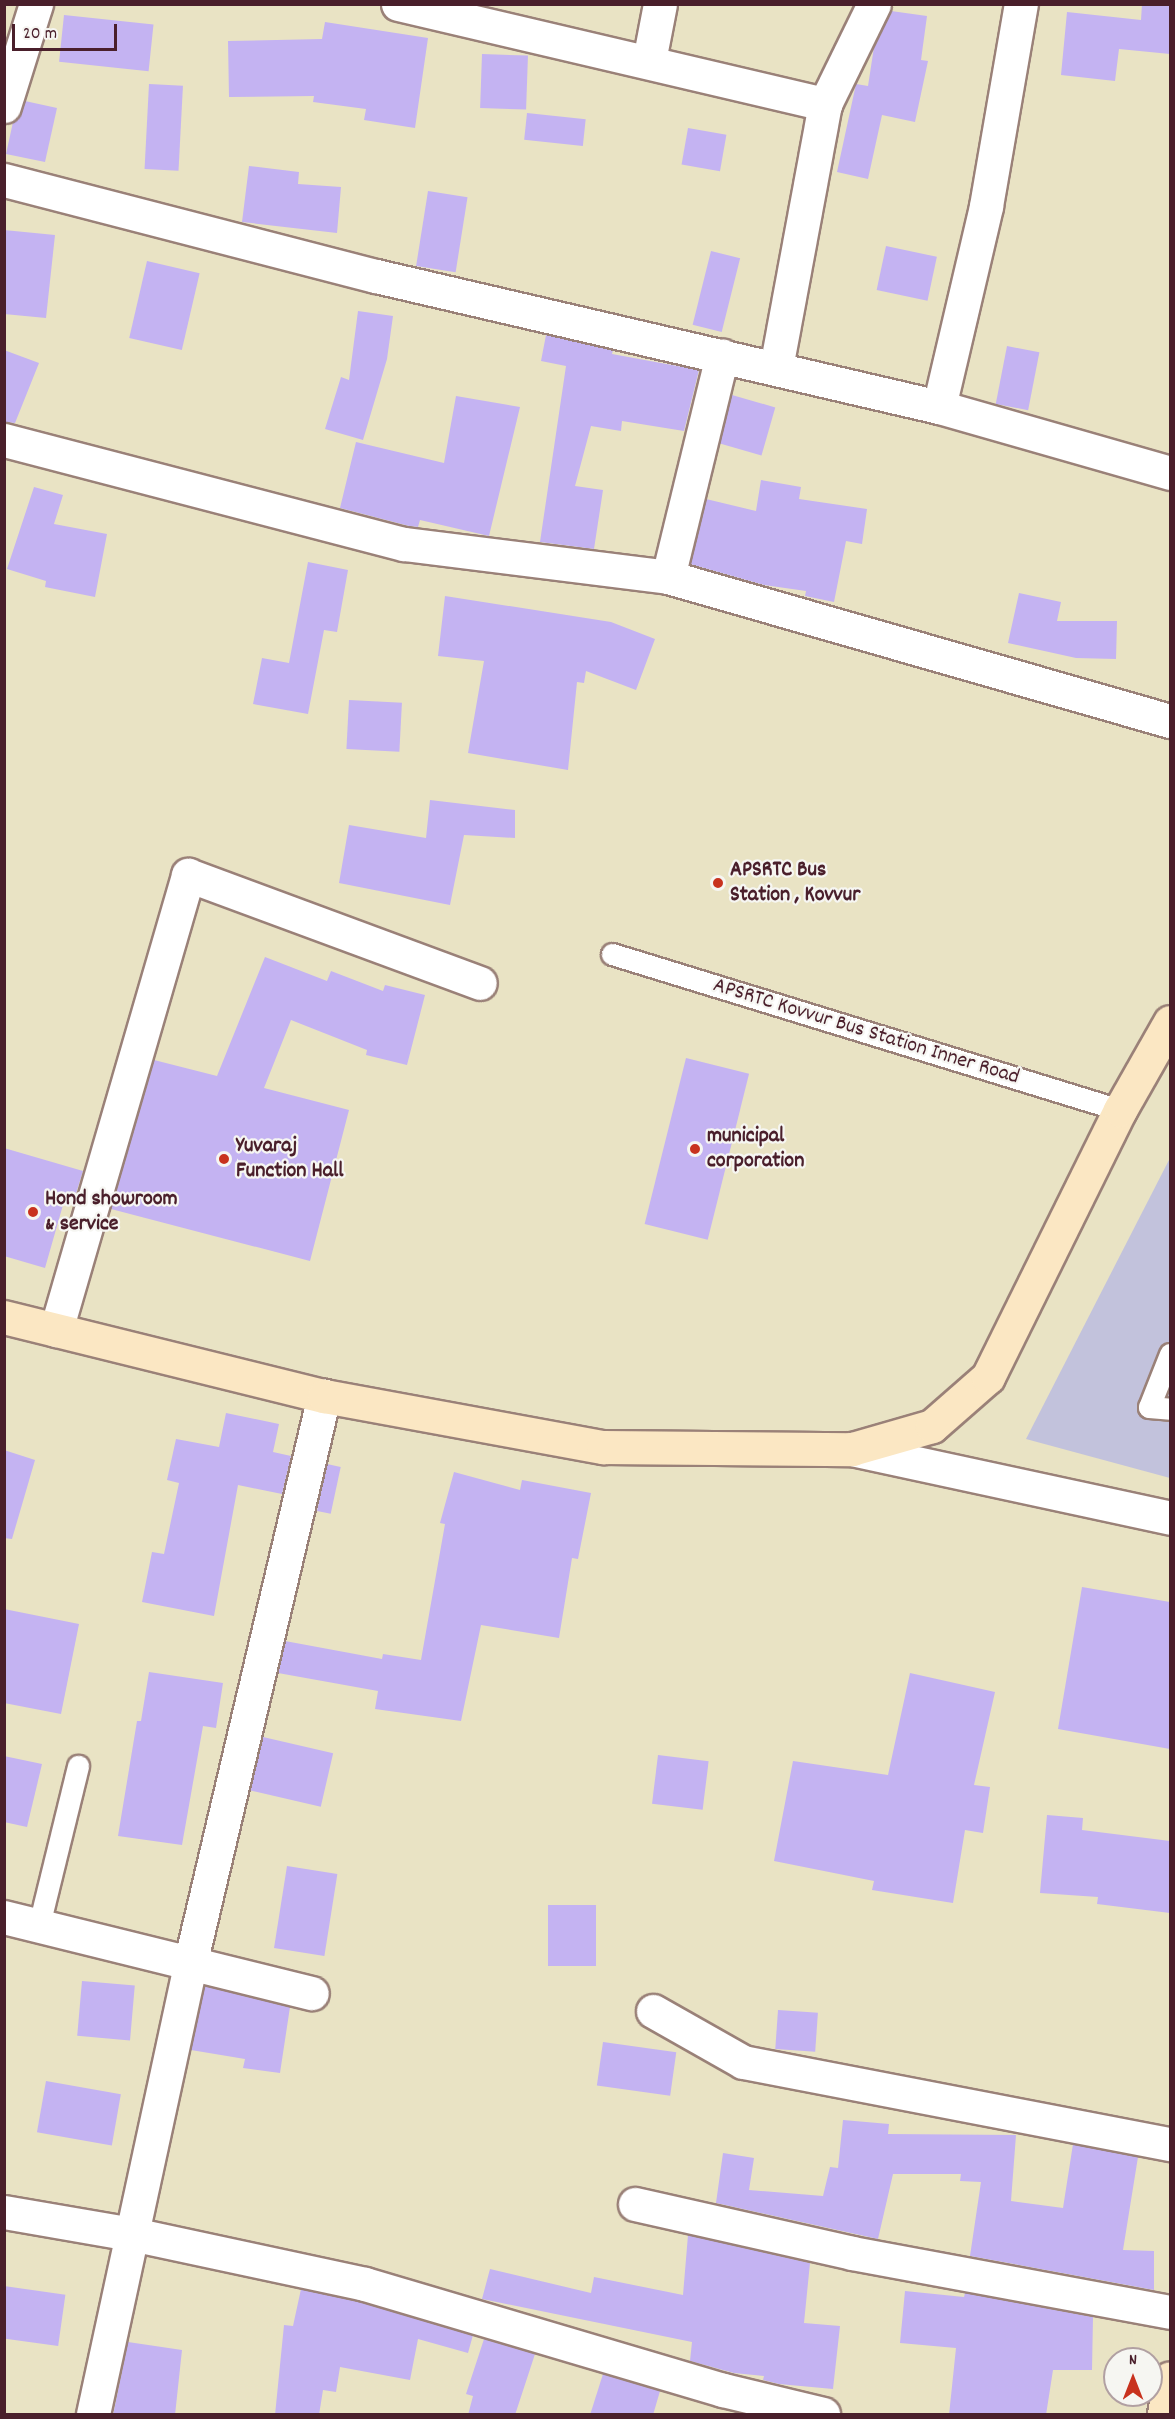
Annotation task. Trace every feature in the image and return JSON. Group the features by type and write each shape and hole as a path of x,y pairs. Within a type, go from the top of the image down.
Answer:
{"main road":[{"path":"4,1317 324,1396 603,1447 852,1449 932,1426 988,1377 1120,1110 1170,1022"},
{"path":"1166,2413 1170,2378"}],"street":[{"path":"4,106 36,4"},
{"path":"398,4 825,104"},
{"path":"649,61 660,4"},
{"path":"776,368 825,104 874,4"},
{"path":"939,407 986,206 1021,4"},
{"path":"4,180 376,276 939,407 1170,473"},
{"path":"668,577 722,356"},
{"path":"4,440 404,544 668,577 1170,721"},
{"path":"56,1330 188,875 480,983"},
{"path":"93,2415 190,1964 324,1396"},
{"path":"852,1449 1170,1518"},
{"path":"4,1917 312,1993"},
{"path":"653,2011 743,2062 1170,2144"},
{"path":"635,2204 852,2253 1170,2312"},
{"path":"4,2212 132,2234 365,2284 723,2390 823,2415"}],"lane":[{"name":"APSRTC Kovvur Bus Station Inner Road","path":"612,954 1120,1110"},
{"path":"1170,1354 1149,1407 1170,1409"},
{"path":"39,1925 78,1766"}],"shaded area":[{"path":"1170,1158 1170,1478 1026,1439"}],"building":[{"path":"1142,4 1170,4 1170,54 1119,49 1115,81 1061,75 1067,12 1141,20"},
{"path":"891,11 927,16 921,60 928,61 915,122 882,115 868,179 837,172 856,84 868,86 874,47"},
{"path":"64,15 154,24 149,71 59,62"},
{"path":"325,22 428,38 415,128 364,120 366,109 313,102 314,96 229,97 228,41 322,39"},
{"path":"482,54 528,56 526,110 480,108"},
{"path":"149,84 183,86 179,171 145,169"},
{"path":"25,101 57,108 45,162 6,154 13,122"},
{"path":"527,113 586,119 583,146 524,140"},
{"path":"688,128 726,135 720,171 682,164"},
{"path":"249,166 299,172 298,184 341,187 337,233 242,222"},
{"path":"428,191 468,197 456,272 416,266"},
{"path":"4,230 55,235 46,318 4,314"},
{"path":"886,246 937,257 928,301 877,290"},
{"path":"711,251 740,258 722,332 693,325"},
{"path":"147,261 200,273 182,350 129,338"},
{"path":"358,311 393,316 387,359 363,440 325,429 341,377 349,380"},
{"path":"546,335 613,350 612,354 699,370 684,431 622,421 621,431 591,426 575,486 603,490 594,549 540,542 566,366 541,361"},
{"path":"1007,346 1039,352 1028,410 996,404"},
{"path":"4,350 39,363 15,423 4,422"},
{"path":"732,395 775,407 761,455 718,443"},
{"path":"456,396 520,407 489,536 420,520 418,527 409,526 340,508 356,442 444,463"},
{"path":"761,480 801,487 799,499 867,509 862,544 846,541 834,602 805,596 806,591 764,585 690,564 706,499 756,511"},
{"path":"34,487 63,495 54,524 107,534 95,597 45,587 46,581 7,569"},
{"path":"308,562 348,570 337,632 324,630 308,714 253,704 262,658 289,663"},
{"path":"1019,593 1061,602 1057,621 1117,621 1116,659 1076,658 1008,643"},
{"path":"445,596 611,622 655,639 636,690 586,671 584,683 577,682 568,770 468,753 484,661 438,656"},
{"path":"349,700 402,703 399,752 346,749"},
{"path":"430,800 515,810 515,838 464,835 450,905 339,883 349,825 426,838"},
{"name":"Yuvaraj Function Hall","path":"265,957 327,981 331,971 383,991 385,985 425,995 407,1065 366,1055 367,1050 291,1020 264,1088 349,1110 310,1261 111,1209 154,1060 217,1076"},
{"name":"municipal corporation","path":"686,1058 749,1074 708,1240 645,1224"},
{"name":"Hond showroom & service","path":"4,1148 83,1171 74,1200 65,1198 45,1268 4,1256"},
{"path":"226,1413 279,1424 273,1452 291,1456 282,1494 238,1485 214,1616 142,1602 152,1552 164,1554 179,1483 167,1480 176,1439 219,1447"},
{"path":"4,1450 35,1460 12,1539 4,1538"},
{"path":"327,1464 341,1467 331,1514 317,1511"},
{"path":"454,1472 520,1490 522,1480 591,1493 578,1559 572,1558 559,1638 481,1625 461,1721 375,1709 378,1691 278,1673 285,1641 382,1659 383,1654 421,1660 445,1524 440,1523"},
{"path":"1082,1587 1170,1602 1170,1749 1058,1729"},
{"path":"4,1609 79,1624 61,1714 4,1703"},
{"path":"149,1672 223,1683 216,1728 203,1726 182,1845 118,1836 137,1721 141,1721"},
{"path":"910,1673 995,1692 974,1785 990,1787 983,1833 965,1830 953,1903 872,1890 874,1881 774,1861 793,1761 888,1775"},
{"path":"263,1737 333,1753 321,1807 251,1791"},
{"path":"658,1755 709,1761 703,1810 652,1804"},
{"path":"4,1756 42,1764 27,1827 4,1822"},
{"path":"1047,1815 1083,1818 1082,1830 1170,1841 1170,1913 1097,1904 1098,1897 1040,1893"},
{"path":"287,1866 337,1874 324,1956 274,1948"},
{"path":"548,1905 596,1905 596,1966 548,1966"},
{"path":"82,1981 135,1986 130,2040 77,2036"},
{"path":"204,1986 290,2007 280,2073 243,2068 245,2059 191,2050"},
{"path":"778,2010 818,2013 815,2052 775,2049"},
{"path":"603,2042 676,2052 670,2096 597,2086"},
{"path":"46,2081 121,2094 112,2145 37,2132"},
{"path":"843,2120 889,2124 888,2134 1016,2135 1011,2201 1063,2208 1073,2144 1138,2157 1123,2250 1154,2251 1154,2290 970,2256 981,2182 960,2181 961,2174 893,2174 878,2239 716,2203 723,2153 754,2158 749,2190 823,2196 830,2167 838,2168"},
{"path":"688,2235 810,2263 804,2323 840,2326 833,2389 779,2384 763,2380 764,2376 734,2373 690,2361 692,2342 482,2299 490,2269 591,2293 594,2277 683,2295"},
{"path":"4,2286 65,2295 58,2346 4,2339"},
{"path":"301,2289 360,2302 473,2335 468,2353 418,2339 410,2380 340,2367 336,2392 323,2390 319,2415 275,2415 284,2325 293,2326"},
{"path":"905,2291 964,2297 965,2293 1093,2317 1092,2370 1053,2370 1046,2415 949,2415 956,2348 900,2343"},
{"path":"484,2339 535,2354 515,2415 468,2415 473,2396 466,2394"},
{"path":"128,2342 182,2350 175,2415 113,2415"},
{"path":"603,2374 660,2391 653,2415 590,2415"}],"place":[{"name":"APSRTC Bus Station , Kovvur","path":"718,883"},
{"name":"municipal corporation","path":"695,1149"},
{"name":"Yuvaraj Function Hall","path":"224,1159"},
{"name":"Hond showroom & service","path":"33,1212"}]}
